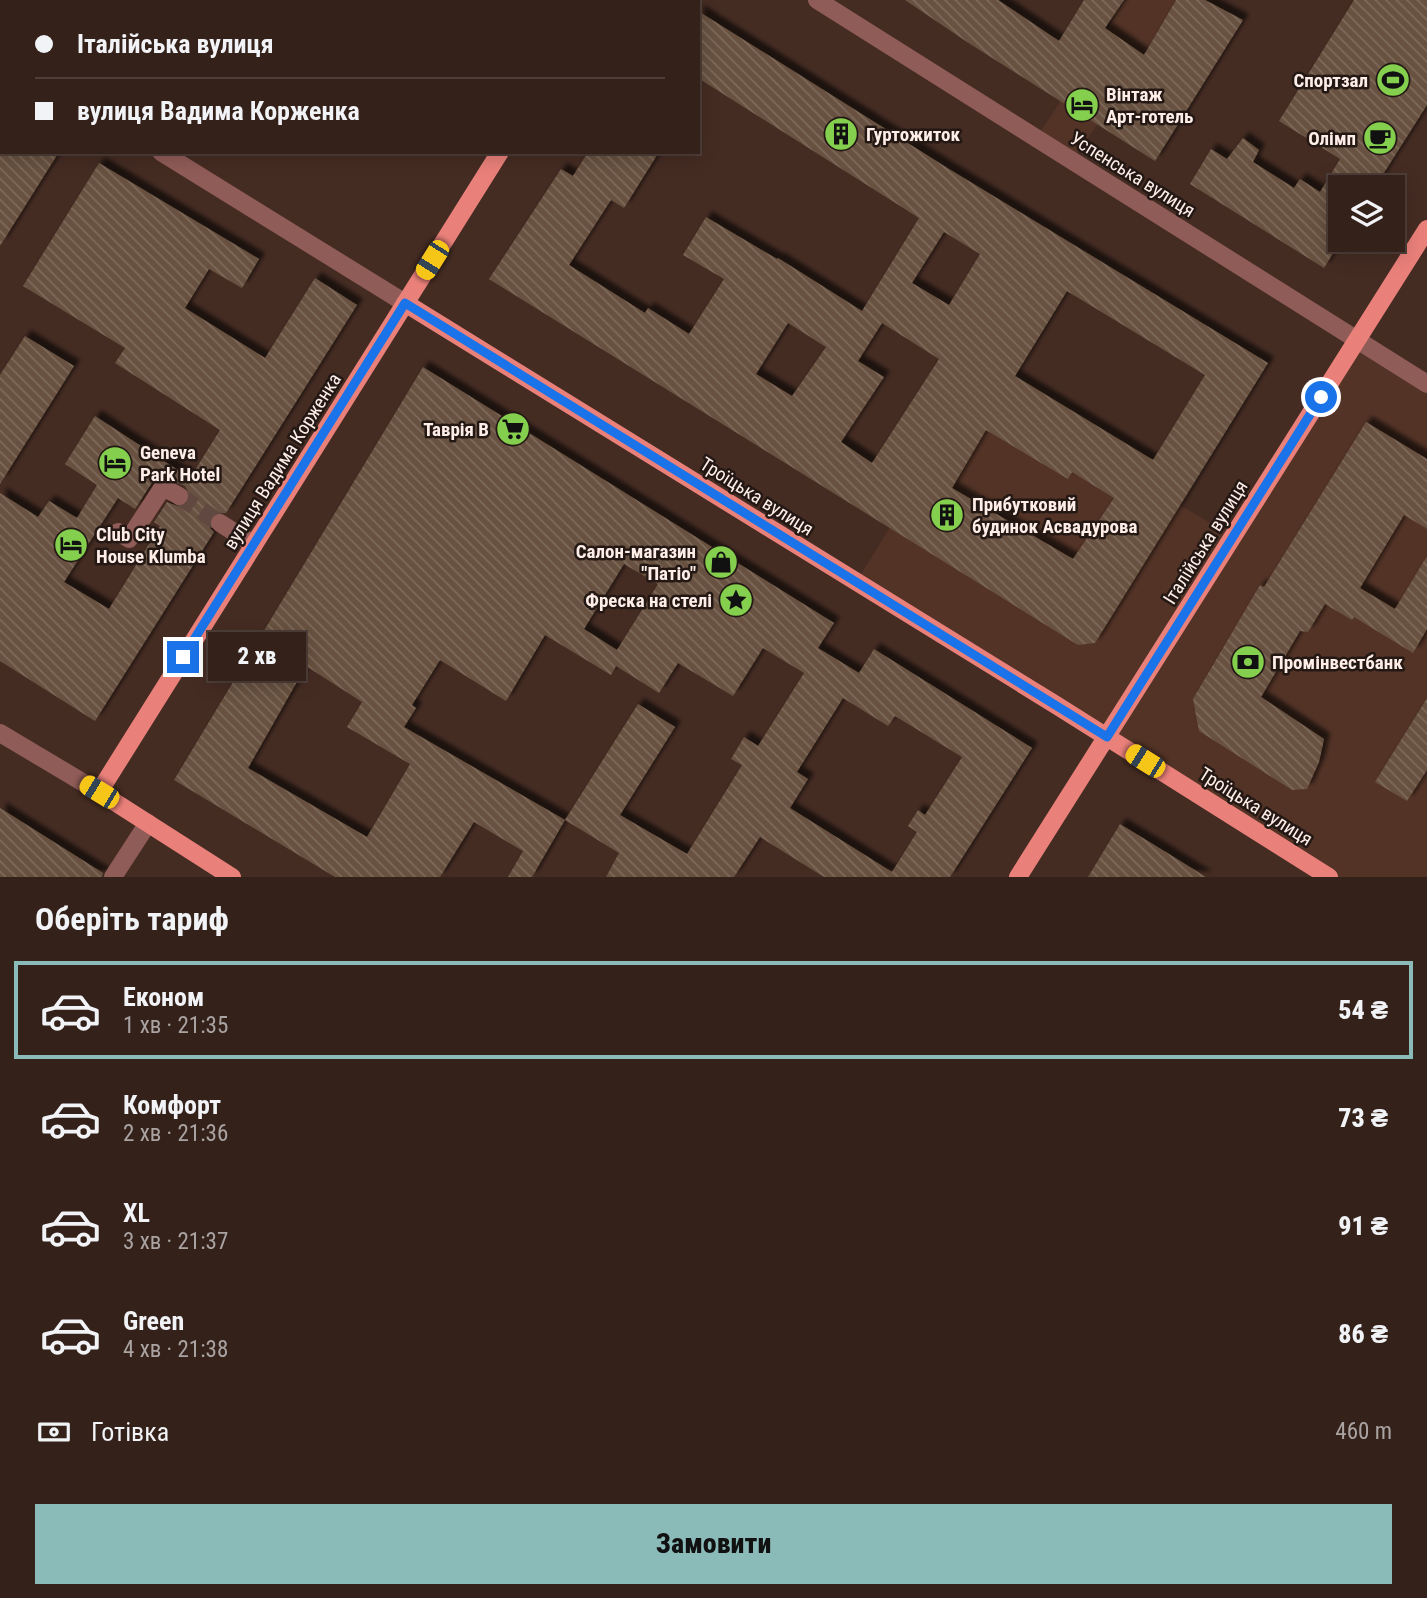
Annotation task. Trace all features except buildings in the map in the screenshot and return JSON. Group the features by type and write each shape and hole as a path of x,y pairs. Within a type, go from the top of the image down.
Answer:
{"main road":[{"name":"вулиця Вадима Корженка","path":"99,792 499,154"},
{"name":"Італійська вулиця","path":"1018,877 1427,229"},
{"name":"Троїцька вулиця","path":"405,303 1329,877"},
{"path":"99,792 232,877"}],"street":[{"name":"Успенська вулиця","path":"817,0 1427,384"},
{"name":"Троїцька вулиця","path":"164,154 405,303"},
{"path":"118,531 129,539 163,487 178,496"},
{"path":"220,523 254,545"},
{"path":"0,733 99,792"},
{"path":"113,877 148,823"}],"shaded area":[{"path":"1125,0 1176,0 1144,55 1076,156 1039,134"},
{"path":"1361,338 1427,379 1427,877 1334,877 1110,737"},
{"path":"977,387 1231,535 1107,729 858,579"}],"tunnel":[{"path":"179,496 220,523"}],"place":[{"name":"Спортзал","path":"1393,80"},
{"name":"Вінтаж Арт-готель","path":"1082,105"},
{"name":"Гуртожиток","path":"841,134"},
{"name":"Олімп","path":"1380,138"},
{"name":"Таврія В","path":"513,429"},
{"name":"Geneva Park Hotel","path":"115,463"},
{"name":"Прибутковий будинок Асвадурова","path":"947,515"},
{"name":"Club City House Klumba","path":"71,545"},
{"name":"Салон-магазин \"Патіо\"","path":"721,562"},
{"name":"Фреска на стелі","path":"736,600"},
{"name":"Промінвестбанк","path":"1248,662"}],"route":[{"path":"183,657 405,303 1107,737 1321,397"}]}
